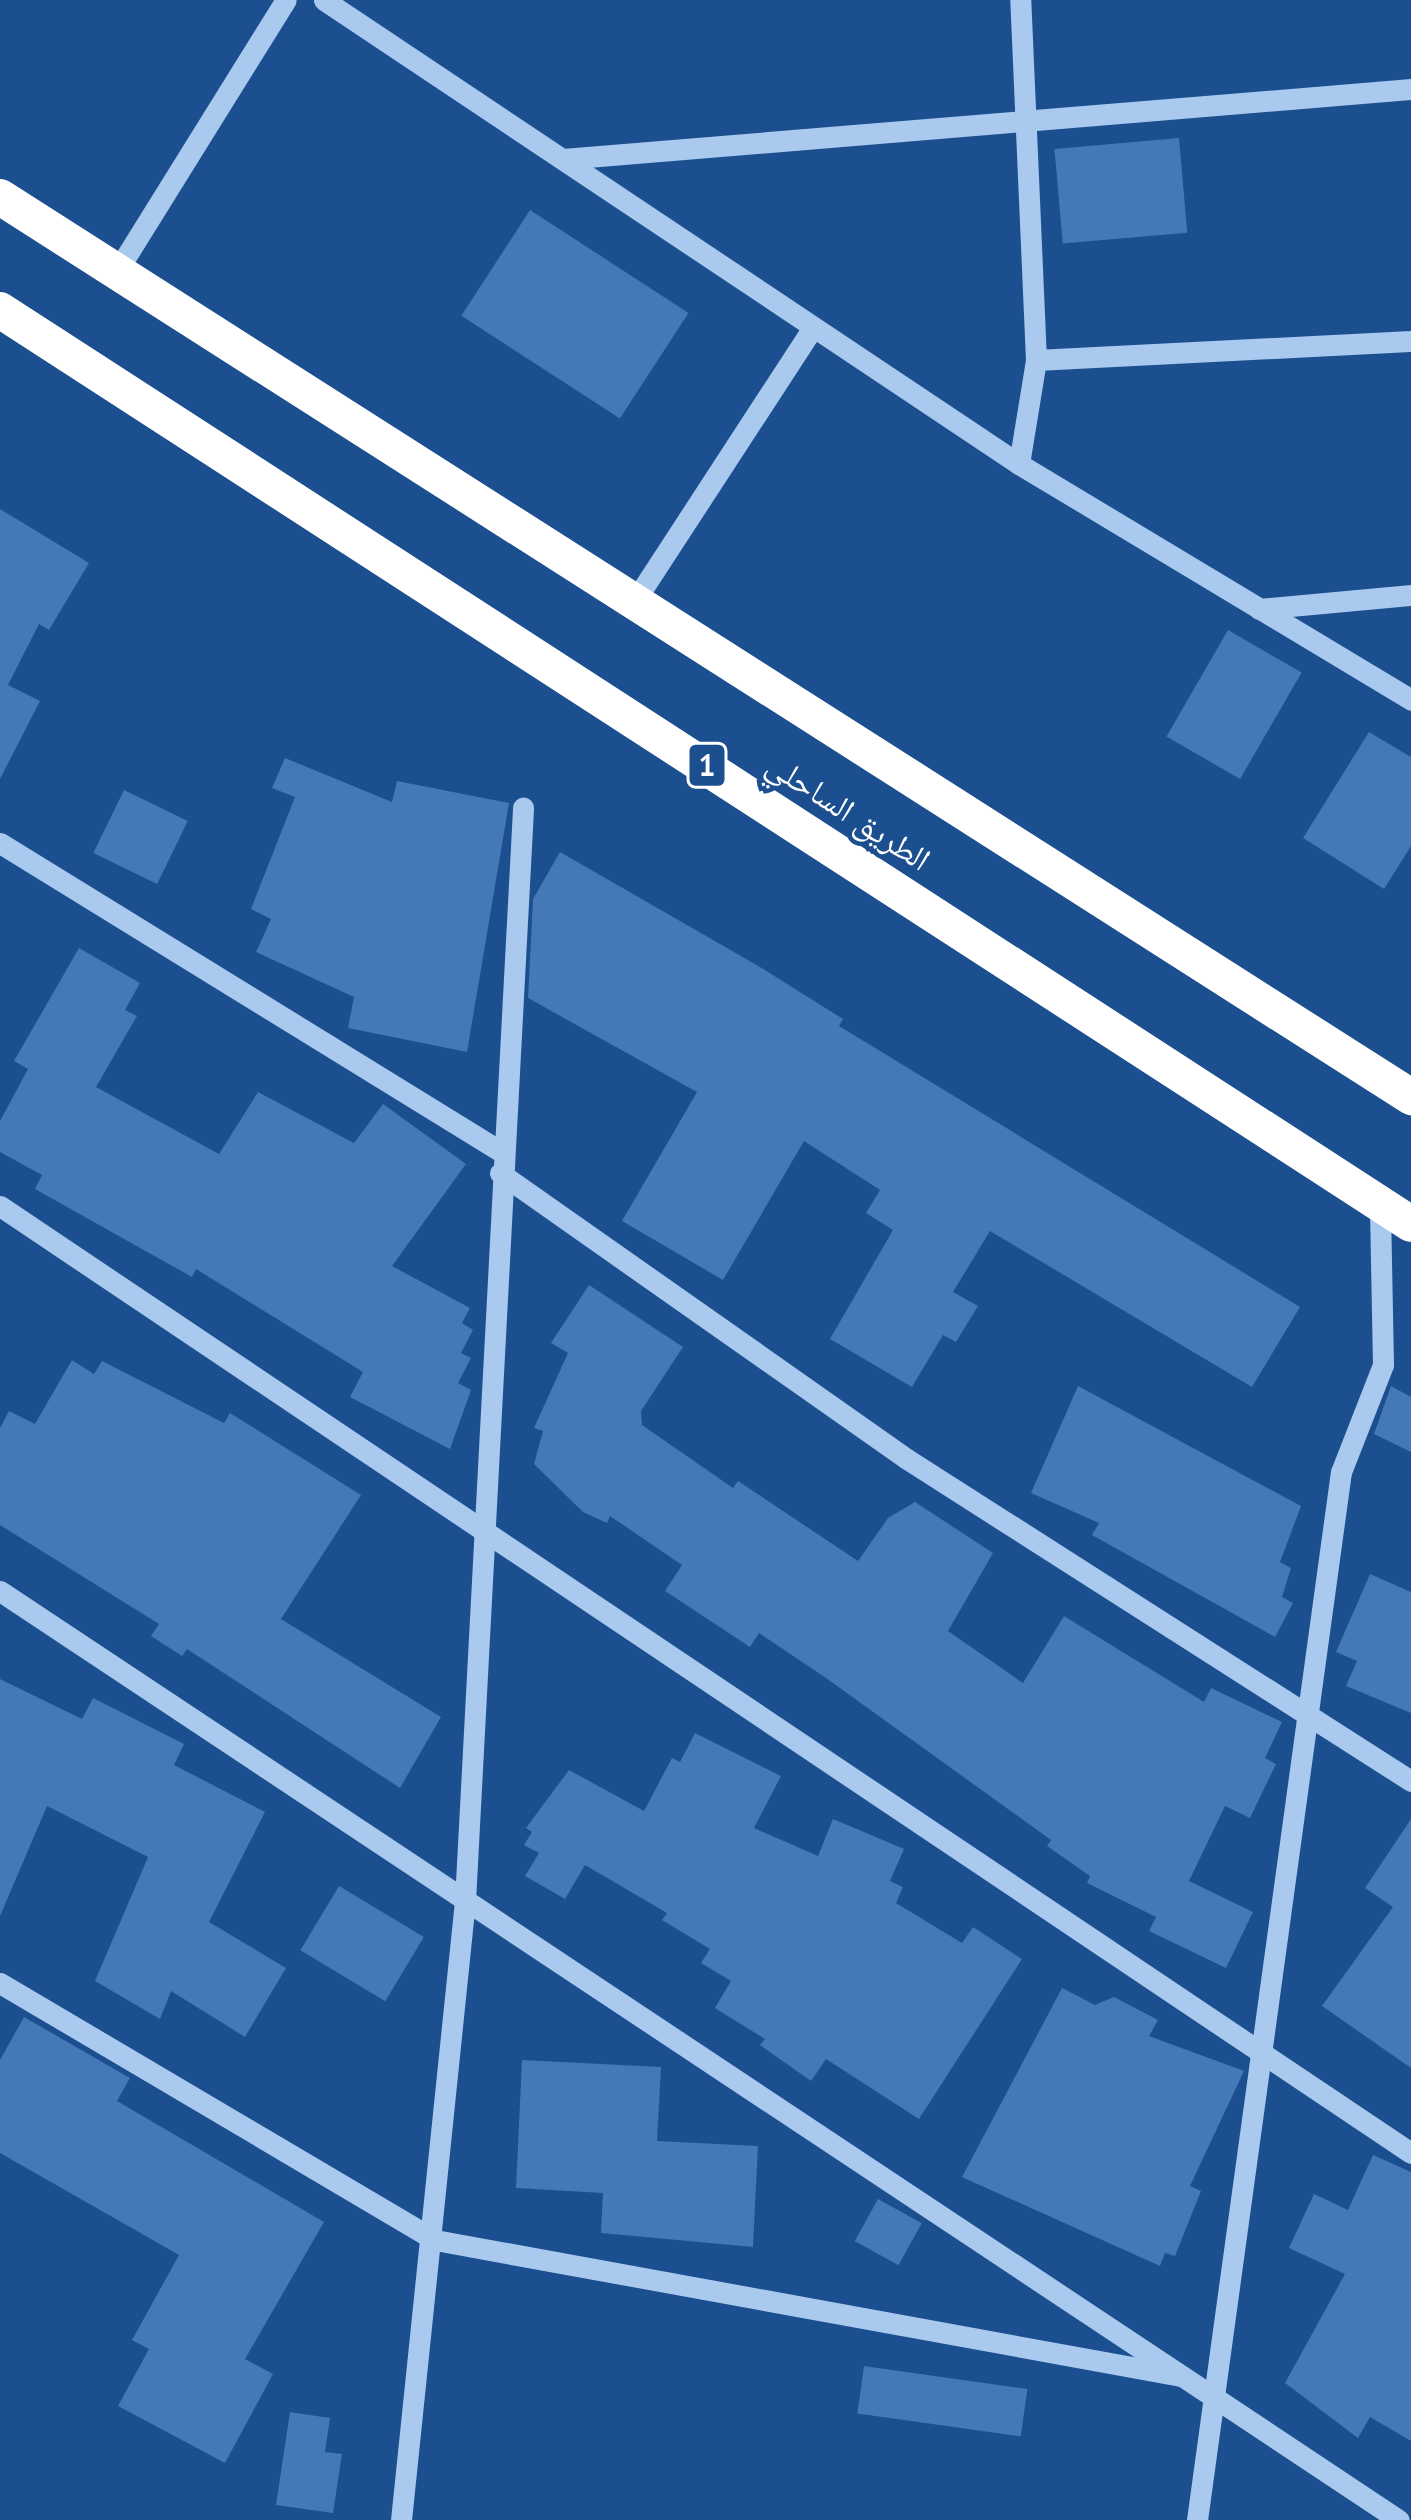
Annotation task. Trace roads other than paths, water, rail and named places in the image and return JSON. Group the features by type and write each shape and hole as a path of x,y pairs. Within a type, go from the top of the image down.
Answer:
{"highway":[{"name":"الطريق الساحلي","path":"0,196 1411,1097"},
{"name":"الطريق الساحلي","path":"0,310 1396,1214"}],"street":[{"path":"116,271 286,0"},
{"path":"323,0 1019,464 1411,700"},
{"path":"1019,464 1036,360 1029,121 1020,0"},
{"path":"562,160 1411,89"},
{"path":"634,602 813,327"},
{"path":"1036,360 1411,341"},
{"path":"1258,609 1411,595"},
{"path":"401,2520 435,2240 465,1901 500,1162 523,808"},
{"path":"0,843 500,1162 908,1459 1411,1781"},
{"path":"0,1206 1411,2152"},
{"path":"1197,2520 1341,1472 1383,1365 1396,1214"},
{"path":"0,1591 1194,2378 1400,2520"},
{"path":"0,1983 435,2240 1194,2378"}]}
